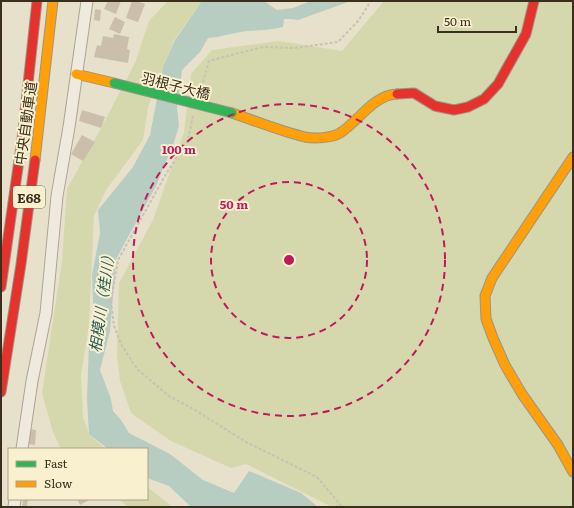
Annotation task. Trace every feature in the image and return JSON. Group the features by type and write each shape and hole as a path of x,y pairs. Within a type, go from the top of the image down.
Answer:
{"main road":[{"path":"22,139 28,1"},
{"name":"中央自動車道","path":"1,287 22,139 37,1"},
{"name":"中央自動車道","path":"1,392 21,264 54,1"},
{"name":"羽根子大橋","path":"76,74 232,113 306,137 328,137 340,132 378,100 393,94 414,93 435,106 454,110 468,107 484,99 498,84 526,34 534,1"},
{"path":"573,157 502,262 492,278 485,296 486,319 505,365 522,394 558,445 573,472"}],"street":[{"path":"22,448 32,381 46,313 56,196 70,127 87,1"}],"path":[{"path":"128,242 118,260 112,301 114,326 121,344 137,369 169,396 195,410 246,442 317,477 342,507"}],"green space":[{"path":"168,1 202,1 174,40 148,107 143,140 106,190 94,216 89,325 81,375 83,417 89,434 104,448 61,448 53,432 42,393 62,261 67,189 135,63 149,21"},
{"path":"384,1 573,1 573,507 332,507 246,464 231,468 171,441 131,413 120,381 117,356 119,283 153,220 184,132 191,74 212,50 279,41 342,51"},
{"path":"148,488 173,507 128,507 120,500 148,500"}],"water":[{"name":"相模川（桂川）","path":"202,1 264,1 277,10 293,8 311,1 351,1 298,20 284,19 283,27 208,38 200,52 182,70 177,108 179,126 174,142 156,186 116,259 110,331 100,370 111,399 113,411 129,433 170,454 203,480 234,493 249,471 301,493 318,507 191,507 169,486 148,478 148,448 107,448 89,434 87,399 89,342 94,326 92,275 100,233 98,210 133,167 150,135 163,67 175,40"}],"building":[{"path":"108,1 121,1 116,14 104,9"},
{"path":"132,1 145,4 138,22 126,18"},
{"path":"95,9 101,10 100,21 94,20"},
{"path":"115,17 125,22 120,34 109,29"},
{"path":"114,34 129,37 127,49 130,50 128,63 94,57 97,45 101,46 103,36 113,38"},
{"path":"82,110 105,117 101,128 79,121"},
{"path":"82,135 95,142 83,161 71,154"},
{"path":"29,429 36,430 35,445 27,444"},
{"path":"23,500 28,500 27,507 22,507"},
{"path":"78,500 89,500 80,505"}],"traffic: slow":[{"path":"35,160 53,1"},
{"path":"76,74 114,83"},
{"path":"232,113 296,135 309,138 323,138 340,133 373,104 388,95 397,94"},
{"path":"573,157 492,278 485,296 486,319 505,365 522,394 558,445 573,472"}],"traffic: jam":[{"path":"1,287 22,139 37,1"},
{"path":"397,94 414,93 435,106 454,110 468,107 484,99 498,84 526,34 534,1"},
{"path":"1,392 21,264 35,160"}],"traffic: fast":[{"path":"114,83 232,113"}]}
